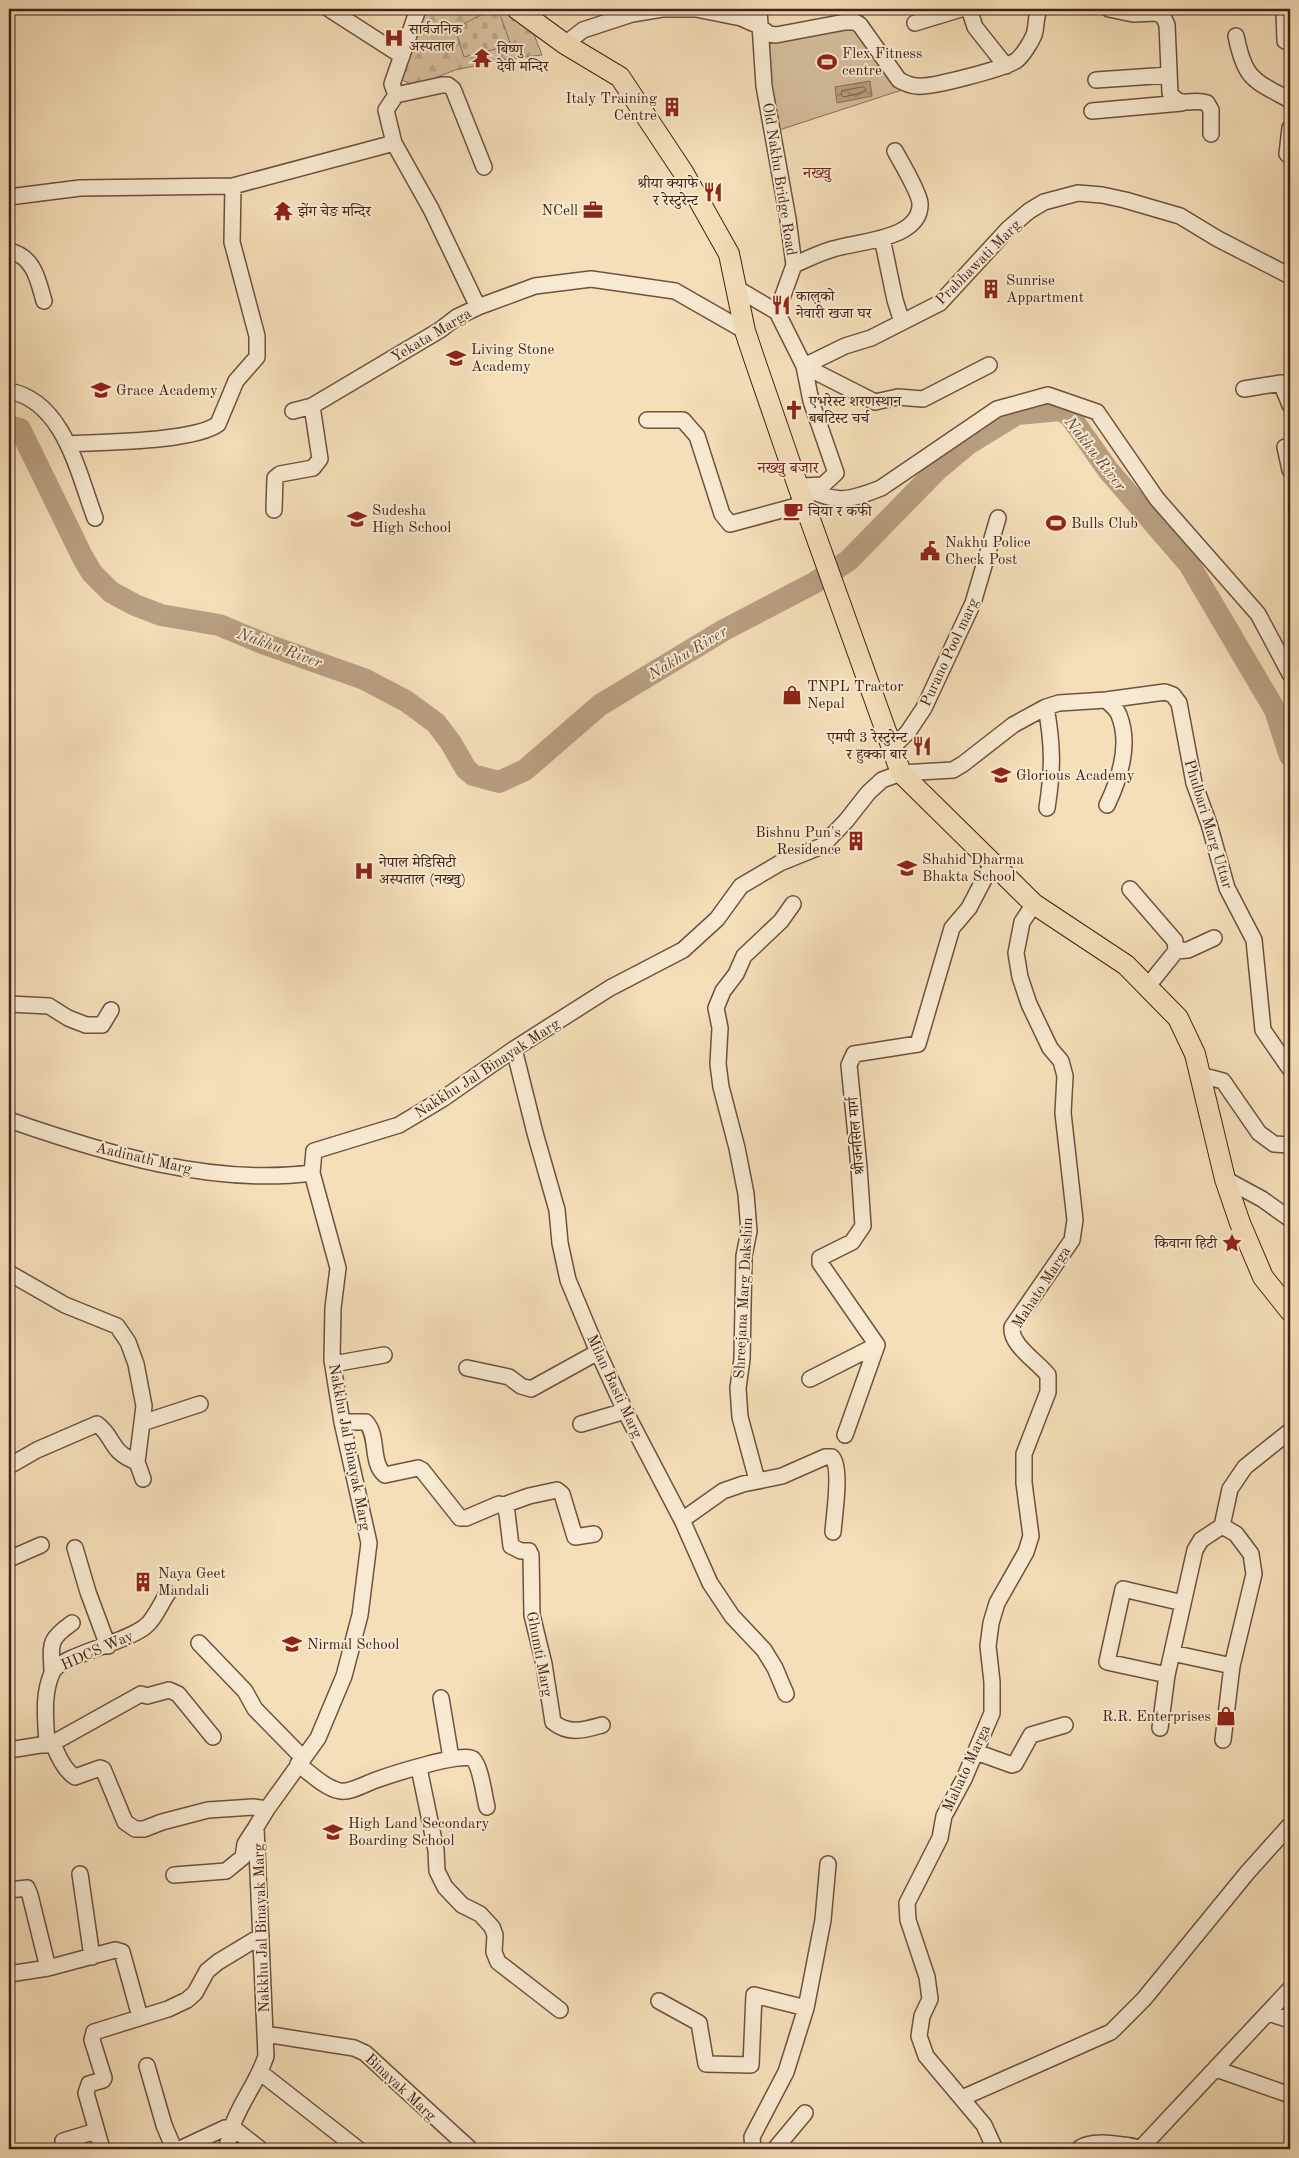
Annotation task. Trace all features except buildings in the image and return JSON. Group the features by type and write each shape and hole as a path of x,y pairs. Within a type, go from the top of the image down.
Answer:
{"main road":[{"path":"517,9 565,44 620,77 683,172 729,254 738,289 745,331 801,495 901,773 1034,904 1126,965 1178,1018 1195,1054 1225,1179 1240,1223 1263,1277 1290,1310"}],"street":[{"path":"329,9 402,56"},
{"path":"396,95 392,84 418,9"},
{"path":"565,44 583,30 632,14 664,9 696,9 741,18 759,26 769,34 776,35 845,22 855,22 860,25 899,80 908,85 918,87 942,83 1006,66 1018,60 1034,35 1037,13 1040,9"},
{"name":"Old Nakhu Bridge Road","path":"759,9 764,86 788,219 794,265 777,312"},
{"path":"915,22 960,9"},
{"path":"969,9 975,27 1006,66"},
{"path":"1109,9 1156,13 1163,16 1167,25 1170,93 1174,99 1182,103"},
{"path":"1284,9 1285,41"},
{"path":"1236,36 1247,72 1258,83 1290,100"},
{"path":"1096,80 1169,75"},
{"path":"478,307 431,208 394,143 386,110 396,95 442,85 453,89 484,168"},
{"path":"1092,111 1200,100 1207,103 1211,110 1211,134"},
{"path":"1286,154 1290,128"},
{"path":"9,197 80,188 232,186 394,143"},
{"path":"794,265 834,248 882,238 911,224 917,217 920,202 895,151"},
{"path":"68,444 153,439 202,433 218,424 236,381 257,356 257,336 232,242 232,186"},
{"name":"Prabhawati Marg","path":"804,366 845,346 871,338 940,303 1008,229 1029,211 1044,202 1078,193 1102,195 1125,200 1180,216 1218,239 1290,276"},
{"path":"882,238 895,300 902,322"},
{"path":"9,251 16,252 29,260 38,276 44,301"},
{"name":"Yekata Marga","path":"293,411 312,406 440,330 457,317 478,307 535,286 591,279 675,291 745,331"},
{"path":"647,420 683,420 697,436 722,514 730,524 823,485 836,473 811,400 804,366 777,312 738,289"},
{"path":"804,366 875,402 898,397 923,398 989,365"},
{"path":"1244,389 1281,383 1290,405"},
{"path":"9,391 30,398 46,409 57,424 68,444 95,518"},
{"path":"801,495 842,500 862,496 881,488 997,409 1048,395 1097,412 1157,499 1258,614 1290,674"},
{"path":"274,510 275,478 280,474 313,468 320,459 312,406"},
{"path":"1290,446 1285,447 1290,470"},
{"name":"Purano Pool marg","path":"892,748 908,732 924,708 973,603 998,518"},
{"name":"Phulbari Marg Uttar","path":"1106,700 1165,692 1173,695 1179,703 1194,783 1209,824 1227,888 1254,940 1263,1030 1290,1069"},
{"path":"901,773 932,773 953,770 1013,725 1046,707 1106,700 1119,713 1123,735 1122,766 1117,786 1107,805"},
{"path":"1046,707 1051,734 1052,773 1047,808"},
{"name":"Nakkhu Jal Binayak Marg","path":"225,2149 228,2145 232,2127 261,2073 266,2056 256,1827 293,1775 300,1761 318,1738 344,1676 360,1615 369,1543 342,1422 333,1364 333,1308 338,1268 312,1173 314,1151 399,1125 444,1098 514,1049 610,988 683,950 717,919 741,886 780,863 822,846 846,821 868,793 882,780 901,773"},
{"name":"श्रीजनसिल मार्ग","path":"877,1345 820,1263 820,1258 852,1242 863,1226 860,1168 849,1065 854,1054 918,1044 952,928 969,908 993,862"},
{"path":"1130,889 1175,941 1176,951 1147,987"},
{"name":"Shreejana Marg Dakshin","path":"757,1480 740,1417 738,1388 742,1359 744,1256 749,1231 746,1194 737,1148 721,1086 718,1064 720,1028 716,1008 744,956 781,921 793,904"},
{"name":"Mahato Marga","path":"996,2149 984,2125 926,2056 919,2036 922,2016 930,1999 927,1977 908,1920 907,1903 940,1838 944,1816 964,1780 992,1713 992,1682 988,1646 991,1623 997,1602 1026,1552 1031,1536 1024,1483 1024,1454 1048,1392 1048,1375 1015,1341 1011,1334 1012,1327 1072,1240 1075,1220 1063,1113 1064,1076 1061,1061 1050,1048 1029,1004 1020,977 1016,953 1022,922 1034,904"},
{"path":"1176,951 1188,950 1214,938"},
{"path":"9,1004 49,1006 68,1018 86,1025 102,1024 112,1010"},
{"name":"Milan Basti Marg","path":"514,1049 557,1210 560,1243 568,1280 598,1352 625,1411 682,1520 710,1583 732,1616 764,1650 775,1668 786,1694"},
{"path":"1200,1075 1223,1081 1259,1132 1274,1144 1290,1146"},
{"name":"Aadinath Marg","path":"9,1120 103,1150 185,1170 269,1175 312,1173"},
{"path":"1225,1179 1262,1198 1290,1219"},
{"path":"9,1273 66,1305 117,1326 128,1342 136,1364 144,1406 137,1462 143,1479"},
{"path":"810,1380 877,1345"},
{"path":"845,1435 877,1345"},
{"path":"467,1368 509,1377 521,1386 531,1389 598,1352"},
{"path":"333,1364 384,1355"},
{"path":"142,1423 200,1404"},
{"path":"581,1424 625,1411"},
{"path":"342,1422 366,1422 372,1432 378,1463 382,1473 385,1475 418,1468 422,1470 460,1518 466,1518 498,1504 504,1506 528,1496 557,1490 562,1494 575,1537 594,1534"},
{"path":"9,1466 37,1450 93,1425 100,1426 115,1449 124,1458 137,1462"},
{"path":"1160,1728 1166,1675 1195,1550 1201,1540 1222,1526 1230,1488 1245,1468 1290,1431"},
{"path":"682,1520 723,1492 757,1480 782,1476 825,1457 832,1458 835,1461 837,1473 833,1532"},
{"name":"Ghumti Marg","path":"504,1506 507,1513 511,1546 521,1551 529,1551 531,1555 532,1615 544,1664 553,1722 569,1731 580,1731 602,1725"},
{"path":"1222,1526 1236,1534 1252,1554 1254,1574 1232,1666 1223,1740"},
{"path":"9,1559 40,1545"},
{"path":"75,1548 88,1592 108,1646"},
{"path":"1166,1675 1107,1662 1123,1589 1183,1603"},
{"name":"HDCS Way","path":"168,1593 148,1625 108,1646 65,1661 52,1671 45,1700 50,1744 70,1773 75,1776 100,1768 103,1769 125,1822 135,1829 144,1829 162,1822 208,1810 253,1807 267,1809"},
{"path":"52,1671 52,1644 56,1634 72,1623"},
{"path":"199,1643 245,1691 255,1708 300,1761 332,1788 342,1792 399,1772 451,1758 469,1757 474,1759 478,1767 486,1807"},
{"path":"1172,1653 1232,1666"},
{"path":"9,1750 50,1744 141,1694 147,1696 170,1690 178,1694 213,1737"},
{"path":"441,1698 451,1758"},
{"path":"976,1752 1012,1765 1015,1764 1031,1735 1066,1725"},
{"path":"419,1768 436,1850 437,1871 445,1887 462,1905 480,1914 492,1928 495,1935 494,1952 498,1962 560,2010"},
{"path":"962,2098 1111,2032 1144,2000 1247,1873 1290,1825"},
{"path":"174,1875 226,1871 243,1857 245,1844 256,1827"},
{"path":"753,2149 752,2137 786,2072 806,2008 823,1920 828,1864"},
{"path":"80,1874 92,1956"},
{"path":"9,1890 27,1888 48,1968"},
{"path":"102,2149 86,2093 89,2084 103,2080 104,2074 92,2036 94,2032 168,2009 187,2000 195,1993 207,1971 218,1962 261,1936"},
{"path":"9,1974 48,1968 115,1950 122,1952 140,2017"},
{"path":"1082,2148 1101,2143 1142,2149 1290,1989"},
{"path":"659,2001 698,2023 706,2064 751,2065 754,1995 806,2008"},
{"path":"1268,2013 1290,2020"},
{"name":"Binayak Marg","path":"265,2034 354,2048 365,2053 470,2149"},
{"path":"147,2066 164,2125 174,2149"},
{"path":"1216,2069 1290,2095"},
{"path":"261,2073 358,2149"},
{"path":"775,2149 806,2113"},
{"path":"180,2149 224,2128 232,2127 260,2149"},
{"path":"63,2141 96,2131"}],"green space":[{"path":"424,9 510,9 531,27 542,55 503,60 455,70 415,86 400,79"},
{"path":"493,9 498,9 511,45 464,57 455,28"},
{"name":"Flex Fitness centre","path":"862,14 902,90 776,131 764,34"}],"water":[{"path":"870,81 872,96 837,103 835,87"}],"waterway":[{"name":"Nakhu River","path":"9,426 20,429 83,558 92,573 111,592 135,605 161,615 219,625 265,644 364,679 406,701 436,723 451,743 466,769 473,775 499,782 525,770 600,705 724,630 814,583 848,561 937,470 968,444 1017,414 1061,410 1070,416 1108,470 1189,564 1275,710 1290,756"}],"place":[{"name":"सार्वजनिक अस्पताल","path":"394,38"},
{"name":"बिष्णु देवी मन्दिर","path":"482,58"},
{"name":"Flex Fitness centre","path":"827,62"},
{"name":"Italy Training Centre","path":"672,107"},
{"name":"श्रीया क्याफे र रेस्टुरेन्ट","path":"713,192"},
{"name":"NCell","path":"593,210"},
{"name":"झेंग चेङ मन्दिर","path":"283,211"},
{"name":"Sunrise Appartment","path":"991,289"},
{"name":"कालुको नेवारी खजा घर","path":"781,305"},
{"name":"Living Stone Academy","path":"456,358"},
{"name":"Grace Academy","path":"101,390"},
{"name":"एभरेस्ट शरणस्थान बबटिस्ट चर्च","path":"794,410"},
{"name":"चिया र कफी","path":"793,511"},
{"name":"Sudesha High School","path":"357,519"},
{"name":"Bulls Club","path":"1056,523"},
{"name":"Nakhu Police Check Post","path":"930,551"},
{"name":"TNPL Tractor Nepal","path":"792,695"},
{"name":"एमपी 3 रेस्टुरेन्ट र हुक्का बार","path":"922,746"},
{"name":"Glorious Academy","path":"1001,775"},
{"name":"Bishnu Pun's Residence","path":"856,841"},
{"name":"Shahid Dharma Bhakta School","path":"907,868"},
{"name":"नेपाल मेडिसिटी अस्पताल (नख्खु)","path":"364,871"},
{"name":"किवाना हिटी","path":"1232,1243"},
{"name":"Naya Geet Mandali","path":"143,1582"},
{"name":"Nirmal School","path":"292,1644"},
{"name":"R.R. Enterprises","path":"1226,1716"},
{"name":"High Land Secondary Boarding School","path":"333,1832"}],"district":[{"name":"नख्खु","path":"817,172"},
{"name":"नख्खु बजार","path":"788,467"}]}
